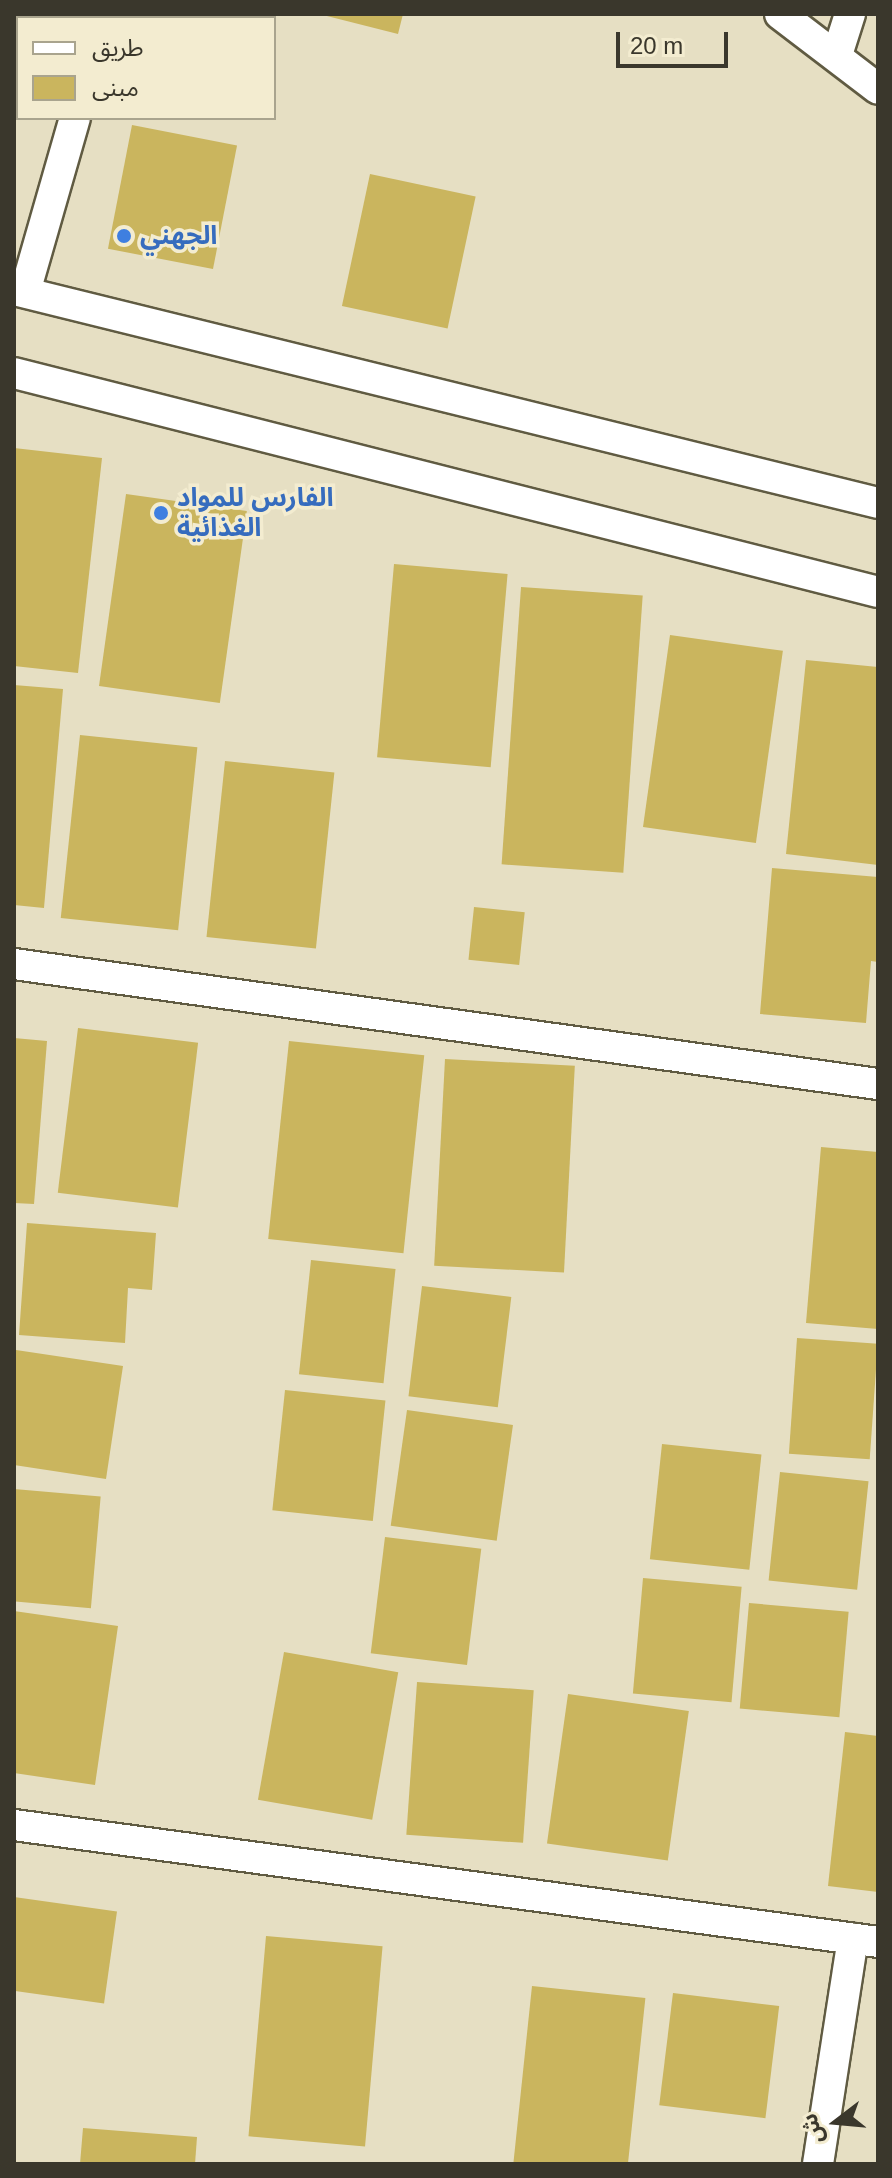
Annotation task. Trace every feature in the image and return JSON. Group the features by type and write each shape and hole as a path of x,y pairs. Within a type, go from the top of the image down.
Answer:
{"street":[{"path":"780,14 878,89"},
{"path":"837,55 850,14"},
{"path":"74,120 19,291 878,503"},
{"path":"14,373 878,592"},
{"path":"14,964 878,1084"},
{"path":"14,1825 866,1940 818,2164"}],"building":[{"path":"319,14 403,14 398,34"},
{"path":"132,125 237,145 213,269 108,249"},
{"path":"370,174 476,196 448,329 342,306"},
{"path":"14,448 102,458 78,673 14,666"},
{"path":"126,494 247,511 220,703 99,686"},
{"path":"394,564 508,574 491,767 377,757"},
{"path":"521,587 643,596 623,873 502,864"},
{"path":"670,635 783,651 756,843 643,827"},
{"path":"806,660 878,667 878,865 786,854"},
{"path":"14,685 63,689 44,908 14,905"},
{"path":"80,735 197,747 178,930 61,918"},
{"path":"225,761 334,772 316,949 206,937"},
{"path":"772,868 878,877 878,962 871,961 866,1023 760,1014"},
{"path":"474,907 525,912 519,965 468,960"},
{"path":"78,1028 198,1043 178,1208 58,1193"},
{"path":"14,1038 47,1041 34,1204 14,1203"},
{"path":"289,1041 424,1055 403,1253 268,1239"},
{"path":"445,1059 575,1066 564,1273 434,1266"},
{"path":"821,1147 878,1152 878,1329 806,1323"},
{"path":"27,1223 156,1233 152,1290 128,1288 125,1343 19,1335"},
{"path":"311,1260 396,1269 384,1383 299,1374"},
{"path":"422,1286 511,1297 498,1407 408,1396"},
{"path":"797,1338 878,1344 870,1459 789,1454"},
{"path":"16,1350 123,1366 106,1479 14,1465"},
{"path":"285,1390 385,1401 373,1521 272,1510"},
{"path":"407,1410 513,1425 497,1541 391,1526"},
{"path":"662,1444 761,1454 749,1570 650,1559"},
{"path":"780,1472 869,1481 857,1590 769,1580"},
{"path":"14,1489 101,1497 91,1608 14,1601"},
{"path":"385,1537 481,1549 467,1665 371,1653"},
{"path":"643,1578 742,1587 732,1702 633,1694"},
{"path":"749,1603 849,1612 839,1717 740,1709"},
{"path":"14,1611 118,1626 95,1785 14,1773"},
{"path":"284,1652 398,1672 372,1820 258,1800"},
{"path":"417,1682 534,1690 523,1843 406,1835"},
{"path":"568,1694 689,1711 668,1861 547,1844"},
{"path":"845,1732 878,1736 878,1892 828,1886"},
{"path":"14,1897 117,1911 104,2004 14,1991"},
{"path":"266,1936 383,1946 365,2146 248,2136"},
{"path":"532,1986 645,1998 628,2164 513,2164"},
{"path":"673,1993 779,2006 765,2118 659,2105"},
{"path":"83,2128 197,2137 195,2164 80,2164"}],"place":[{"name":"الجهني","path":"124,236"},
{"name":"الفارس للمواد الغذائية","path":"161,513"}]}
